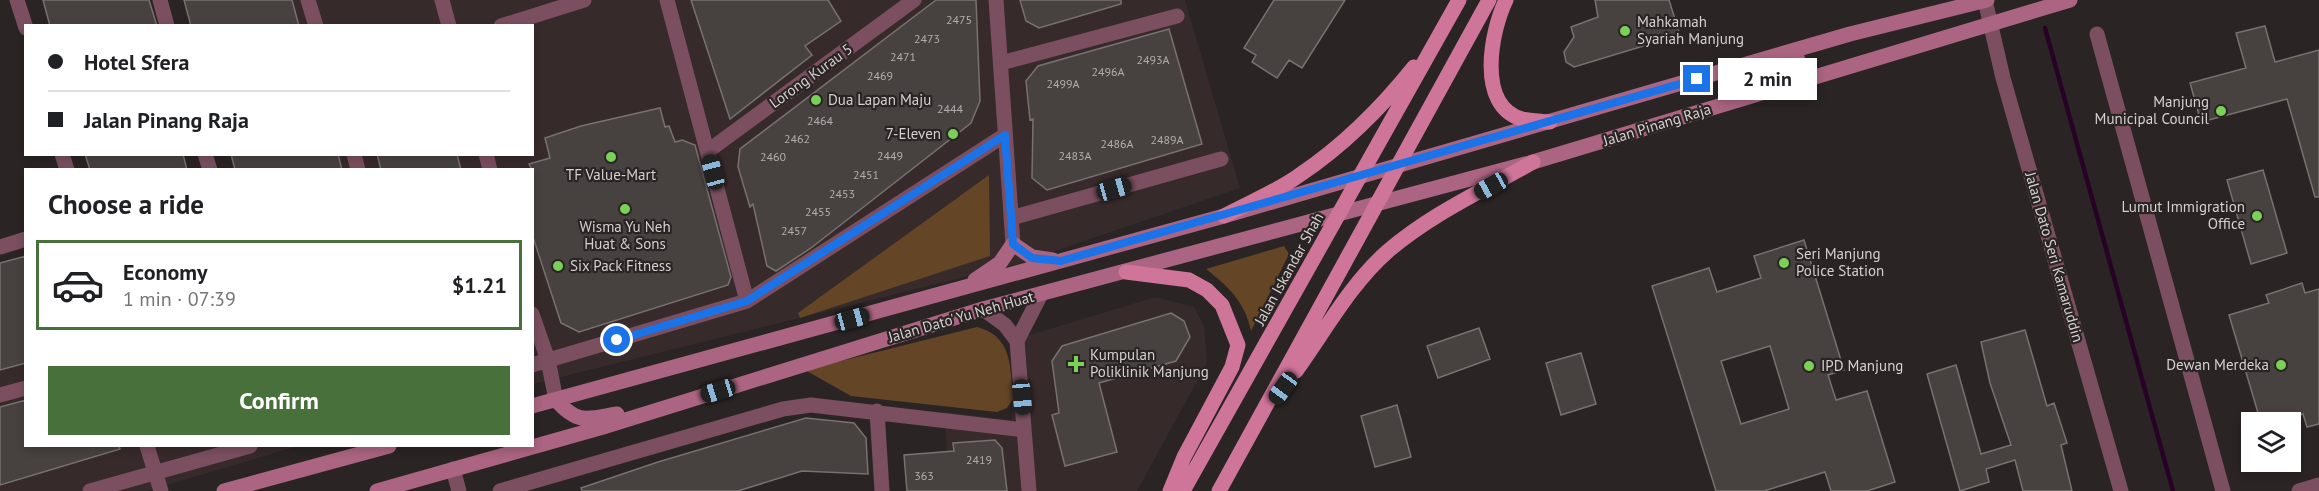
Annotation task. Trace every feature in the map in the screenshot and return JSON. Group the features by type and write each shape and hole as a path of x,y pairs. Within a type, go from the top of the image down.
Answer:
{"main road":[{"name":"Jalan Iskandar Shah","path":"1183,491 1459,0"},
{"path":"1219,491 1258,424 1489,0"},
{"path":"1506,0 1491,48 1492,83 1496,94 1511,113 1522,119 1550,122"},
{"path":"1398,166 1795,50 1986,0"},
{"name":"Jalan Pinang Raja","path":"1340,213 1533,162 2070,0"},
{"path":"1224,216 1299,176 1334,150 1371,116 1438,37"},
{"path":"1795,50 1804,81"},
{"path":"1258,424 1360,282 1387,252 1416,230 1533,162"},
{"name":"Jalan Dato' Yu Neh Huat","path":"534,406 1398,166"},
{"name":"Jalan Dato' Yu Neh Huat","path":"534,445 983,309 1340,213"},
{"path":"962,288 1000,263 1013,244 1032,258 1061,261"},
{"path":"1126,272 1189,280 1207,290 1222,305 1238,345 1232,367 1184,457 1170,491"},
{"path":"556,400 569,414 588,419 676,404"},
{"path":"224,491 386,447"},
{"name":"Jalan Dato' Yu Neh Huat","path":"377,491 528,447"}],"street":[{"path":"17,0 25,24"},
{"path":"160,0 166,24"},
{"path":"308,0 315,24"},
{"path":"442,0 448,24"},
{"path":"507,24 584,0"},
{"path":"667,0 747,301"},
{"name":"Lorong Kurau 5","path":"708,151 914,0"},
{"path":"996,0 1013,244"},
{"name":"Jalan Dato Seri Kamaruddin","path":"1986,0 2003,78 2121,491"},
{"path":"1000,63 1178,16"},
{"path":"2097,34 2223,491"},
{"path":"534,364 747,301 1005,135"},
{"path":"1011,218 1221,159"},
{"path":"0,247 24,240"},
{"path":"1029,491 1017,341 1041,294"},
{"path":"983,309 1005,325 1017,341"},
{"path":"534,320 548,360 556,400"},
{"path":"0,396 24,389"},
{"path":"500,491 783,409 811,405 1024,430"},
{"path":"877,411 882,491"},
{"path":"147,447 161,491"},
{"path":"90,491 246,447"},
{"path":"453,469 459,491"},
{"path":"2300,491 2319,485"}],"shaded area":[{"path":"231,0 1185,0 1240,188 1017,264 534,384 534,168 281,168 276,156 534,156 534,24 238,24"},
{"path":"989,175 990,256 800,318 798,313"},
{"path":"1284,246 1289,254 1251,331 1245,312 1235,296 1206,269"},
{"path":"1155,297 1194,307 1204,326 1207,363 1137,491 950,491 944,412 1012,420 1010,341"},
{"path":"24,304 24,447 295,447 147,491 0,491 0,312"},
{"path":"977,327 989,331 997,338 1003,346 1010,365 1013,399 1007,408 997,412 851,396 805,370"}],"building":[{"path":"43,0 149,0 156,24 49,24"},
{"path":"184,0 292,0 298,24 190,24"},
{"path":"691,0 828,0 841,21 805,46 812,55 730,119"},
{"path":"936,0 976,0 980,101 971,123 811,248 776,271 767,266 753,204 750,207 738,167 740,149"},
{"path":"1020,0 1121,0 1121,4 1039,28 1026,21"},
{"path":"1274,0 1345,0 1302,68 1289,60 1277,78 1252,62 1256,55 1244,48"},
{"name":"Mahkamah Syariah Manjung","path":"1595,0 1669,0 1680,35 1574,67 1566,62 1564,52 1574,37 1571,27 1598,17"},
{"name":"Manjung Municipal Council","path":"2265,26 2275,62 2319,50 2319,197 2315,197 2287,99 2201,122 2190,83 2246,68 2236,33"},
{"path":"1169,29 1202,144 1047,190 1032,178 1033,119 1030,120 1026,81 1038,66"},
{"name":"Wisma Yu Neh Huat & Sons","path":"660,108 665,127 669,126 675,142 682,140 695,145 731,277 728,285 579,332 561,323 534,240 534,168 531,168 529,164 550,158 545,138 581,126"},
{"path":"86,156 184,156 186,168 89,168"},
{"path":"232,156 338,156 342,168 234,168"},
{"path":"378,156 458,156 460,168 380,168"},
{"name":"Lumut Immigration Office","path":"2263,170 2287,253 2251,264 2227,180"},
{"name":"IPD Manjung","path":"1804,240 1844,370 1828,375 1836,400 1867,391 1895,482 1867,491 1831,491 1825,472 1764,491 1716,491 1652,286 1709,268 1717,292 1761,278 1754,256","holes":["1770,346 1789,409 1741,424 1721,361"]},
{"path":"24,257 24,364 0,370 0,263"},
{"name":"Dewan Merdeka","path":"2302,283 2305,293 2319,289 2319,424 2307,427 2301,412 2258,412 2229,315 2269,303 2266,295"},
{"path":"1171,313 1184,321 1190,337 1176,361 1099,383 1117,452 1065,466 1052,415 1059,413 1052,361 1062,346"},
{"path":"1479,328 1490,359 1438,378 1427,346"},
{"path":"2025,330 2047,406 2054,403 2067,443 2061,445 2072,491 2023,491 2015,460 1986,469 1989,482 1960,491 1927,374 1956,365 1981,454 2011,445 1990,383 1981,342"},
{"path":"1581,353 1596,404 1561,415 1546,363"},
{"path":"24,401 24,447 119,447 120,449 0,485 0,407"},
{"path":"1397,405 1411,457 1375,467 1361,416"},
{"path":"806,418 854,423 866,438 868,474 802,471 738,491 582,491 581,488 658,462"},
{"path":"995,440 1002,448 1007,491 907,491 904,455 954,451 953,443"}],"waterway":[{"path":"2045,28 2173,491"}],"place":[{"name":"Mahkamah Syariah Manjung","path":"1625,31"},
{"name":"Dua Lapan Maju","path":"816,100"},
{"name":"Manjung Municipal Council","path":"2221,111"},
{"name":"7-Eleven","path":"953,134"},
{"name":"TF Value-Mart","path":"611,157"},
{"name":"Wisma Yu Neh Huat & Sons","path":"625,209"},
{"name":"Lumut Immigration Office","path":"2257,216"},
{"name":"Seri Manjung Police Station","path":"1784,263"},
{"name":"Six Pack Fitness","path":"558,266"},
{"name":"Kumpulan Poliklinik Manjung","path":"1076,364"},
{"name":"Dewan Merdeka","path":"2281,365"},
{"name":"IPD Manjung","path":"1809,366"}],"route":[{"path":"617,340 747,301 1005,135 1013,244 1032,258 1061,261 1418,161 1697,79"}]}
